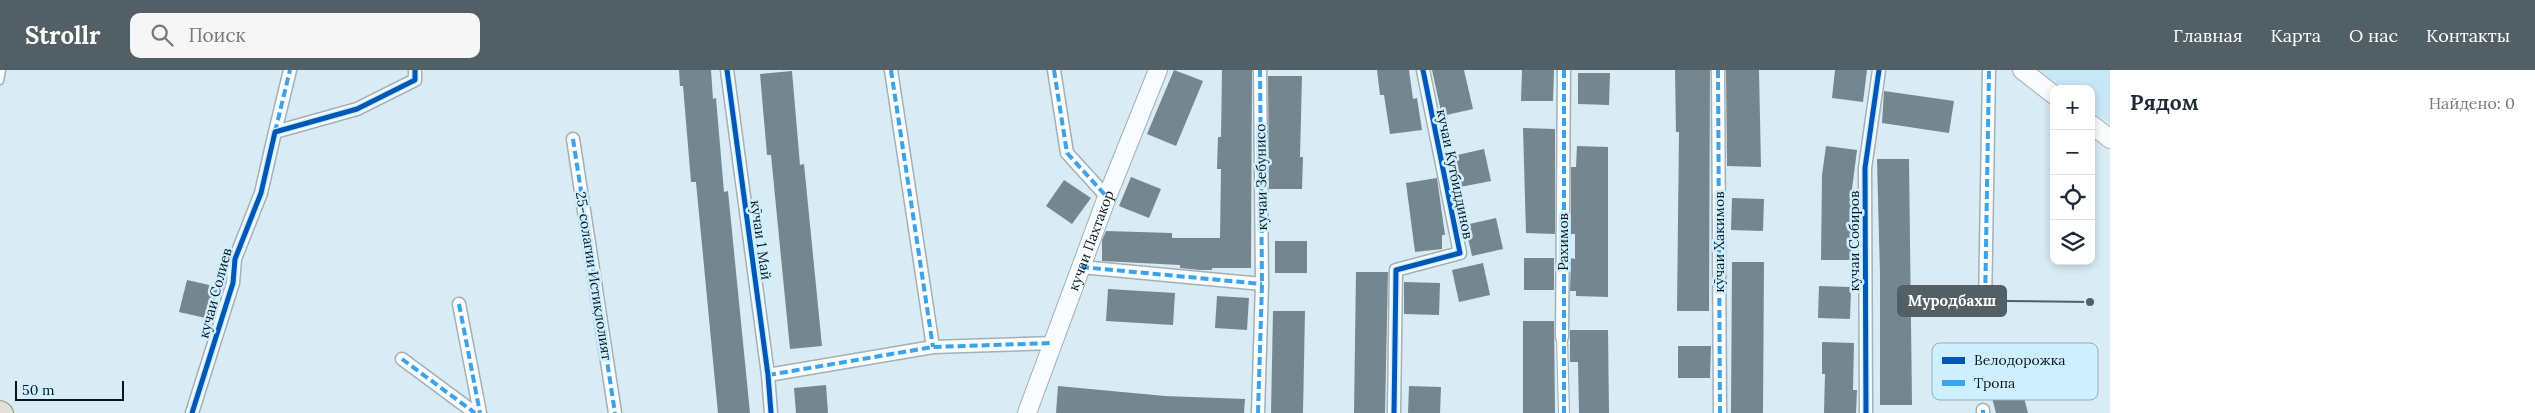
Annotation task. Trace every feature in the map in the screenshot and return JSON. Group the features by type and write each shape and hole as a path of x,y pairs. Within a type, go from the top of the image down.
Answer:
{"main road":[{"name":"кучаи Пахтакор","path":"1027,413 1107,197 1158,70"},
{"path":"2022,70 2050,92"},
{"path":"2095,127 2110,139"}],"street":[{"name":"кучаи Солиев","path":"192,413 233,283 234,259 261,193 290,70"},
{"path":"275,132 357,109 415,80 415,70"},
{"name":"кӯчаи 1 Май","path":"727,70 768,375 771,413"},
{"path":"891,70 933,346"},
{"path":"1054,70 1067,153 1107,197"},
{"name":"кучаи Зебунисо","path":"1258,413 1262,284 1260,70"},
{"name":"кучаи Кутбиддинов","path":"1394,413 1396,270 1460,253 1423,70"},
{"name":"Рахимов","path":"1564,70 1562,337 1564,413"},
{"name":"кӯчаи Хакимов","path":"1718,70 1720,413"},
{"name":"кучаи Собиров","path":"1866,413 1865,168 1879,70"},
{"path":"1985,308 1989,70"},
{"name":"25-солагии Истиқлолият","path":"573,138 615,413"},
{"path":"1081,267 1262,284"},
{"path":"459,304 480,413"},
{"path":"768,375 933,346 1053,343"},
{"path":"402,360 475,413"}],"lane":[{"path":"0,81 2,70"}],"shaded area":[{"path":"2040,70 2110,70 2110,124 2095,113 2095,85 2059,85"}],"building":[{"path":"679,70 711,70 713,99 716,98 724,192 728,191 750,413 718,413 696,182 691,182 683,86 680,86"},
{"path":"1174,70 1203,81 1176,146 1147,134"},
{"path":"1222,70 1252,70 1251,268 1212,268 1212,270 1200,270 1180,268 1180,265 1102,261 1102,240 1106,231 1172,233 1172,238 1220,238 1221,169 1217,169 1218,137 1221,137"},
{"path":"1377,70 1409,70 1413,99 1417,98 1422,130 1390,134 1384,95 1380,95"},
{"path":"1432,70 1464,70 1473,109 1442,116"},
{"path":"1522,70 1554,70 1553,101 1521,101"},
{"path":"1675,70 1710,70 1709,311 1677,311 1679,132 1676,132"},
{"path":"1726,70 1759,70 1761,167 1727,166"},
{"path":"1835,70 1867,70 1863,102 1832,98"},
{"path":"792,71 800,165 804,164 822,346 790,349 771,155 767,155 760,74"},
{"path":"1578,73 1610,73 1609,105 1578,104"},
{"path":"1268,76 1302,76 1300,157 1303,157 1302,189 1269,189"},
{"path":"1884,91 1954,101 1949,133 1882,123"},
{"path":"1523,128 1555,129 1555,234 1526,233"},
{"path":"1577,146 1608,147 1608,297 1576,296 1576,291 1570,291 1571,258 1575,259 1575,234 1571,234 1571,167 1576,167"},
{"path":"1826,146 1857,150 1852,189 1853,260 1821,260 1822,175"},
{"path":"1484,149 1491,181 1460,187 1453,156"},
{"path":"1877,159 1909,159 1912,405 1880,405 1880,274"},
{"path":"1131,177 1161,189 1149,218 1119,206"},
{"path":"1437,178 1445,235 1442,235 1442,249 1415,252 1406,183"},
{"path":"1064,180 1091,198 1072,224 1046,206"},
{"path":"1732,198 1764,199 1763,231 1731,230"},
{"path":"1496,218 1503,249 1472,256 1465,225"},
{"path":"1275,241 1307,241 1307,273 1275,273"},
{"path":"1524,258 1554,258 1554,290 1524,290"},
{"path":"1732,262 1764,262 1763,413 1731,413"},
{"path":"1483,263 1490,295 1459,302 1452,270"},
{"path":"1356,272 1388,272 1385,413 1354,413"},
{"path":"187,280 218,287 210,319 179,312"},
{"path":"1404,282 1440,283 1439,315 1404,314"},
{"path":"1819,286 1851,287 1850,319 1818,318"},
{"path":"1108,289 1175,293 1173,325 1106,321"},
{"path":"1217,296 1249,298 1247,330 1215,328"},
{"path":"1273,311 1305,311 1303,413 1271,413"},
{"path":"1523,321 1554,321 1555,413 1523,413"},
{"path":"1570,330 1608,330 1609,413 1579,413 1578,362 1570,362"},
{"path":"1822,342 1854,343 1853,390 1857,390 1856,413 1824,413 1825,374 1822,374"},
{"path":"1678,346 1711,346 1710,378 1678,378"},
{"path":"826,385 828,413 796,413 794,388"},
{"path":"1058,386 1165,396 1245,399 1244,413 1056,413"},
{"path":"1409,386 1441,387 1440,413 1408,413"},
{"path":"1993,400 2025,400 2028,413 1996,413"}],"marked path":[{"path":"275,132 290,70"},
{"path":"891,70 933,347"},
{"path":"1054,70 1067,153 1107,197"},
{"path":"1258,413 1262,284 1260,70"},
{"path":"1564,70 1564,413"},
{"path":"1718,70 1720,413"},
{"path":"1985,307 1989,70"},
{"path":"573,139 615,413"},
{"path":"1081,267 1262,284"},
{"path":"459,304 480,413"},
{"path":"768,375 933,347 1053,343"},
{"path":"402,359 475,413"}],"cycle path":[{"path":"192,413 233,283 235,259 261,193 275,132 357,109 415,80 415,70"},
{"path":"727,70 768,375 771,413"},
{"path":"1394,413 1396,270 1460,253 1423,70"},
{"path":"1866,413 1865,168 1879,70"}],"place":[{"name":"Муродбахш","path":"2090,302"}]}
